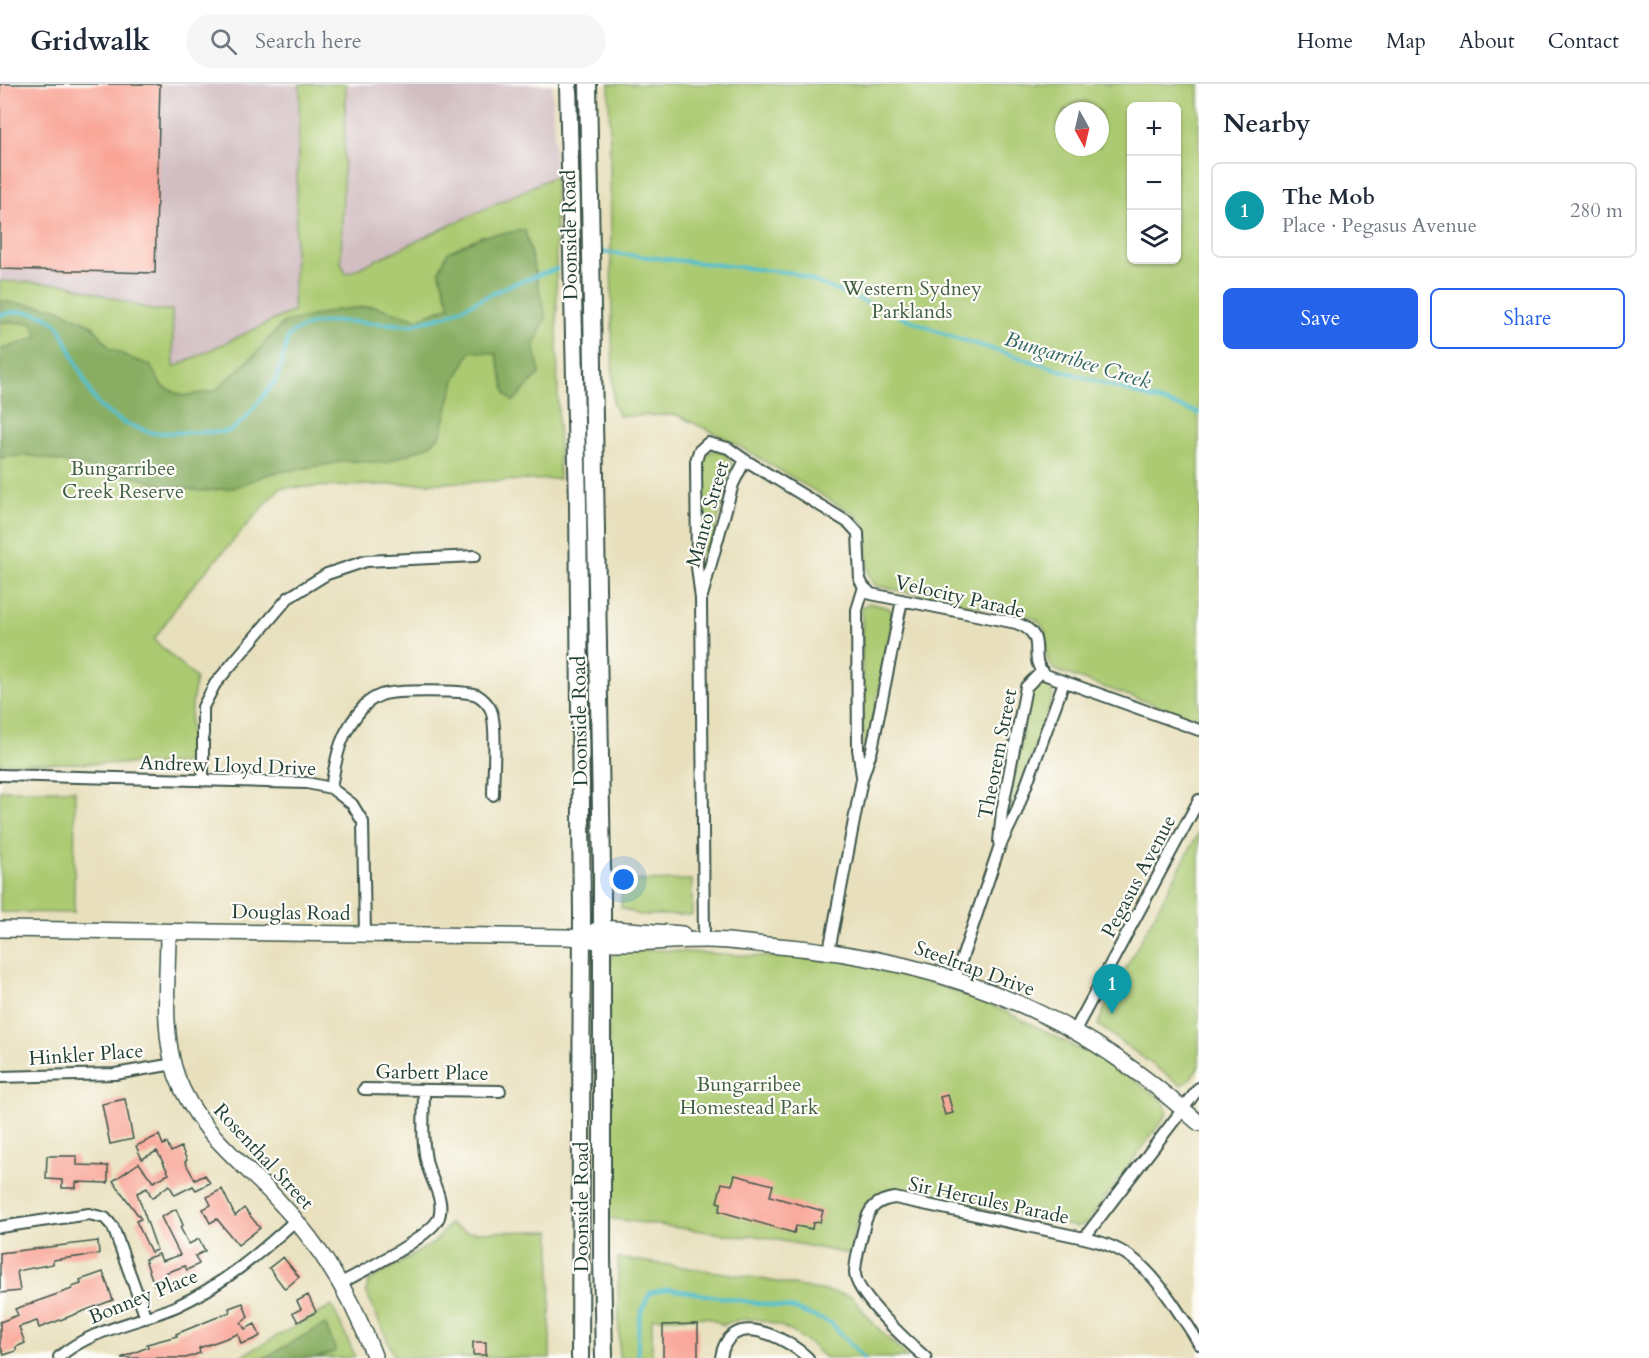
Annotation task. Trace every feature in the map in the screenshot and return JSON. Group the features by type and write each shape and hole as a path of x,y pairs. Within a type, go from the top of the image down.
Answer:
{"main road":[{"name":"Doonside Road","path":"568,84 578,505 582,937 580,1358"},
{"name":"Doonside Road","path":"588,84 603,867 601,935 603,1358"}],"street":[{"name":"Manto Street","path":"701,599 733,484 745,460 728,448 708,443 699,451 696,461 697,567 701,599 704,940"},
{"path":"745,460 855,528 858,539 859,573 864,587 857,610 858,749 862,779"},
{"path":"203,781 204,707 215,684 288,597 327,574 366,561 475,556"},
{"name":"Velocity Parade","path":"864,587 876,595 1016,623 1028,628 1035,636 1036,658 1042,671"},
{"path":"829,951 862,779 872,749 902,600"},
{"path":"1042,671 1064,682 1199,730"},
{"name":"Theorem Street","path":"999,848 1002,812 1026,687 1042,671"},
{"name":"Theorem Street","path":"955,979 999,848 1016,813 1064,682"},
{"path":"332,788 338,747 345,732 367,703 380,695 398,692 464,693 476,695 486,703 494,718 493,795"},
{"name":"Andrew Lloyd Drive","path":"0,775 307,783 332,788 352,804 363,822 365,934"},
{"name":"Pegasus Avenue","path":"1074,1032 1199,800"},
{"name":"Douglas Road","path":"0,929 582,937 601,935"},
{"name":"Rosenthal Street","path":"168,932 168,1025 174,1064 189,1103 209,1132 296,1220 312,1240 341,1283 375,1358"},
{"name":"Steeltrap Drive","path":"601,935 704,940 829,951 886,961 955,979 1015,1002 1074,1032 1138,1073 1199,1123"},
{"name":"Hinkler Place","path":"0,1077 115,1074 174,1064"},
{"name":"Sir Hercules Parade","path":"926,1358 896,1331 856,1282 855,1268 866,1219 875,1205 885,1199 896,1198 1084,1238 1199,1088"},
{"name":"Garbett Place","path":"364,1089 500,1091"},
{"path":"341,1283 428,1232 439,1217 439,1197 425,1154 424,1090"},
{"path":"0,1227 89,1214 105,1218 113,1227 146,1318"},
{"name":"Bonney Place","path":"59,1357 76,1343 177,1306 208,1290 232,1274 296,1220"},
{"path":"1084,1238 1108,1244 1122,1251 1148,1271 1162,1287 1199,1344"},
{"path":"721,1358 722,1349 728,1340 736,1333 748,1330 766,1333 782,1340 808,1358"}],"shaded area":[{"path":"0,84 300,84 294,311 173,367 171,310 152,310 67,284 0,281"},
{"path":"346,84 552,84 555,176 346,274 341,262"}],"green space":[{"name":"Bungarribee Creek Reserve","path":"300,84 346,84 341,262 346,274 555,176 559,479 280,488 183,597 154,640 196,678 190,719 191,759 182,764 0,763 0,281 67,284 152,310 172,310 174,367 293,311"},
{"name":"Western Sydney Parklands","path":"609,84 1199,84 1199,720 1055,670 1047,658 1045,631 1034,618 877,586 871,580 868,572 866,533 857,516 727,439 677,415 619,416 613,404"},
{"path":"525,230 546,317 534,345 540,373 513,402 506,394 496,354 471,351 455,380 441,434 430,445 386,463 348,461 269,474 233,488 203,491 170,487 127,475 28,455 0,458 0,350 38,337 32,323 0,322 0,301 57,308 92,325 110,348 150,365 162,386 183,396 215,391 254,355 283,323 337,310 374,306 417,319 450,306 439,271 448,252 482,236"},
{"path":"718,450 727,455 732,467 705,569 702,566 702,461 707,453"},
{"path":"869,603 889,608 893,616 866,750 863,749 862,607"},
{"path":"1038,683 1051,687 1053,696 1012,811 1009,812 1030,693 1034,685"},
{"path":"0,790 75,790 74,913 0,912"},
{"path":"1199,832 1199,1066 1190,1079 1181,1085 1098,1025 1106,1005"},
{"path":"692,880 692,915 640,915 621,908 622,881"},
{"name":"Bungarribee Homestead Park","path":"618,949 770,957 832,958 877,965 881,971 934,984 985,1003 1082,1051 1090,1049 1161,1099 1165,1104 1167,1114 1088,1221 1076,1227 894,1190 882,1192 865,1203 857,1222 850,1254 752,1235 744,1237 608,1218 609,960"},
{"path":"449,1224 466,1232 551,1231 550,1358 395,1358 366,1291 369,1281 435,1242"},
{"path":"618,1258 739,1275 851,1296 874,1324 908,1358 825,1358 804,1340 779,1325 751,1319 737,1320 724,1325 707,1317 652,1318 652,1358 619,1358"},
{"path":"332,1306 355,1356 348,1358 237,1358"},
{"path":"325,1324 336,1351 317,1358 264,1358"}],"building":[{"path":"0,84 160,84 155,273 0,269"},
{"path":"948,1095 953,1113 945,1115 940,1097"},
{"path":"125,1099 133,1139 110,1144 102,1104"},
{"path":"159,1135 163,1145 167,1143 171,1152 181,1147 187,1160 185,1162 195,1180 205,1175 210,1183 196,1190 193,1186 175,1195 169,1185 152,1198 147,1188 137,1193 157,1250 151,1252 136,1221 141,1219 113,1181 139,1163 153,1182 169,1174 157,1151 142,1159 136,1146"},
{"path":"47,1156 77,1156 77,1165 108,1166 108,1183 76,1182 76,1188 62,1188 62,1180 46,1179"},
{"path":"735,1175 773,1185 770,1196 823,1211 820,1222 813,1223 812,1229 796,1226 794,1233 719,1211 721,1203 717,1202 722,1183 732,1185"},
{"path":"222,1189 235,1216 244,1208 260,1228 238,1245 217,1219 210,1223 203,1209 211,1205 207,1197"},
{"path":"176,1209 183,1225 180,1227 189,1244 199,1239 205,1251 195,1256 199,1264 187,1270 185,1266 165,1273 168,1280 154,1285 145,1259 159,1254 162,1261 180,1255 161,1217"},
{"path":"98,1241 99,1254 53,1260 53,1264 17,1271 20,1291 0,1293 0,1253"},
{"path":"283,1257 299,1277 285,1289 269,1268"},
{"path":"103,1272 113,1300 39,1328 37,1321 19,1327 25,1343 16,1347 16,1351 4,1355 0,1345 0,1322 18,1315 15,1309 72,1289 81,1284 80,1280"},
{"path":"308,1295 316,1312 298,1322 293,1313 301,1309 297,1301"},
{"path":"243,1303 248,1317 241,1323 245,1329 255,1324 260,1336 255,1339 241,1344 238,1334 199,1348 200,1353 186,1358 121,1358 148,1347 147,1344 177,1336 176,1334 230,1312 229,1308"},
{"path":"698,1324 698,1358 663,1358 663,1325"},
{"path":"473,1342 486,1342 486,1355 473,1355"}],"waterway":[{"name":"Bungarribee Creek","path":"602,252 793,273 950,336 1199,413"},
{"name":"Bungarribee Creek","path":"0,315 32,312 54,322 60,328 91,394 101,408 126,424 153,433 222,432 230,431 244,420 274,383 279,373 288,337 293,332 312,324 336,321 410,325 448,315 510,285 557,269"},
{"path":"638,1358 639,1324 645,1302 650,1293 669,1289 794,1309 831,1323 864,1358"}],"place":[{"name":"The Mob","path":"1112,1014"}]}
